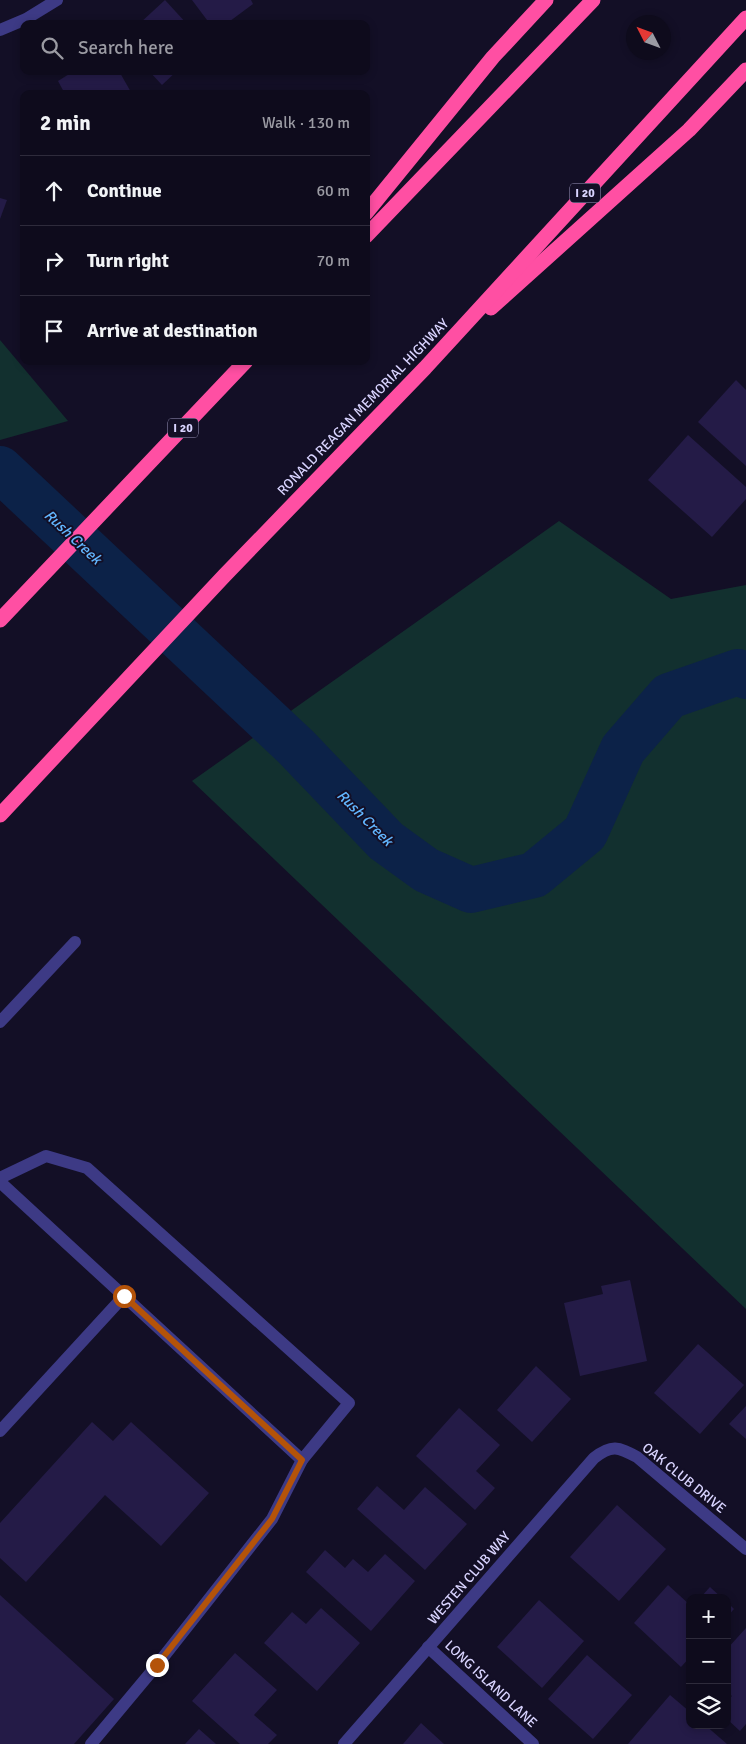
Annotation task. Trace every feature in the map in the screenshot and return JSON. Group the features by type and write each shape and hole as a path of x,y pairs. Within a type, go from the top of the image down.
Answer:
{"highway":[{"path":"370,207 493,57 546,0"},
{"path":"370,232 593,0"},
{"name":"RONALD REAGAN MEMORIAL HIGHWAY","path":"0,816 224,576 425,368 746,18"},
{"path":"425,368 689,130 746,70"},
{"name":"I 20","path":"5,615 241,365"}],"street":[{"path":"24,20 57,0"},
{"path":"0,30 20,22"},
{"path":"0,1022 75,942"},
{"path":"0,1178 46,1156 88,1168 349,1403 302,1460 272,1519 157,1665 91,1744"},
{"path":"0,1182 302,1460"},
{"path":"0,1431 124,1296"},
{"name":"WESTEN CLUB WAY","path":"344,1744 594,1458 606,1448 618,1448 625,1451"},
{"name":"OAK CLUB DRIVE","path":"625,1451 637,1458 746,1549"},
{"name":"LONG ISLAND LANE","path":"428,1646 533,1744"}],"green space":[{"path":"0,340 68,421 0,440"},
{"path":"559,521 671,599 746,585 746,1309 192,781"}],"building":[{"path":"165,0 183,20 143,20"},
{"path":"192,0 251,0 253,4 231,20 207,20"},
{"path":"68,75 121,75 130,90 63,90 58,81"},
{"path":"153,75 173,75 162,85"},
{"path":"0,198 7,200 0,219"},
{"path":"736,380 746,390 746,466 698,422"},
{"path":"688,435 746,487 746,499 712,537 648,480"},
{"path":"630,1280 647,1361 580,1376 564,1303 603,1294 601,1286"},
{"path":"698,1344 744,1385 700,1434 654,1393"},
{"path":"536,1366 571,1399 532,1442 497,1410"},
{"path":"746,1406 746,1439 729,1424"},
{"path":"459,1408 500,1445 476,1471 495,1488 475,1510 416,1456"},
{"path":"92,1422 113,1441 131,1422 209,1493 161,1546 105,1495 26,1582 0,1558 0,1523"},
{"path":"377,1486 404,1510 425,1487 467,1524 425,1570 357,1509"},
{"path":"617,1505 666,1549 619,1601 570,1557"},
{"path":"325,1550 345,1568 353,1559 368,1572 385,1554 415,1581 371,1631 306,1572"},
{"path":"668,1585 686,1601 686,1661 681,1667 634,1623"},
{"path":"710,1587 718,1594 704,1594"},
{"path":"0,1595 114,1699 74,1744 0,1744"},
{"path":"539,1600 584,1641 542,1688 497,1647"},
{"path":"321,1608 360,1643 317,1691 264,1643 292,1612 306,1624"},
{"path":"746,1628 746,1724 740,1731 731,1723 731,1645"},
{"path":"235,1653 277,1690 254,1715 277,1735 268,1744 240,1744 192,1701"},
{"path":"587,1655 632,1695 593,1739 548,1699"},
{"path":"670,1695 686,1709 686,1729 710,1729 727,1744 628,1744"},
{"path":"421,1723 444,1744 403,1744"},
{"path":"199,1729 216,1744 185,1744"}],"waterway":[{"name":"Rush Creek","path":"0,469 296,747 386,841 426,870 471,890 534,875 585,833 623,749 669,696 738,672 746,676"}],"route":[{"path":"124,1296 302,1460 272,1519 157,1665"}]}
